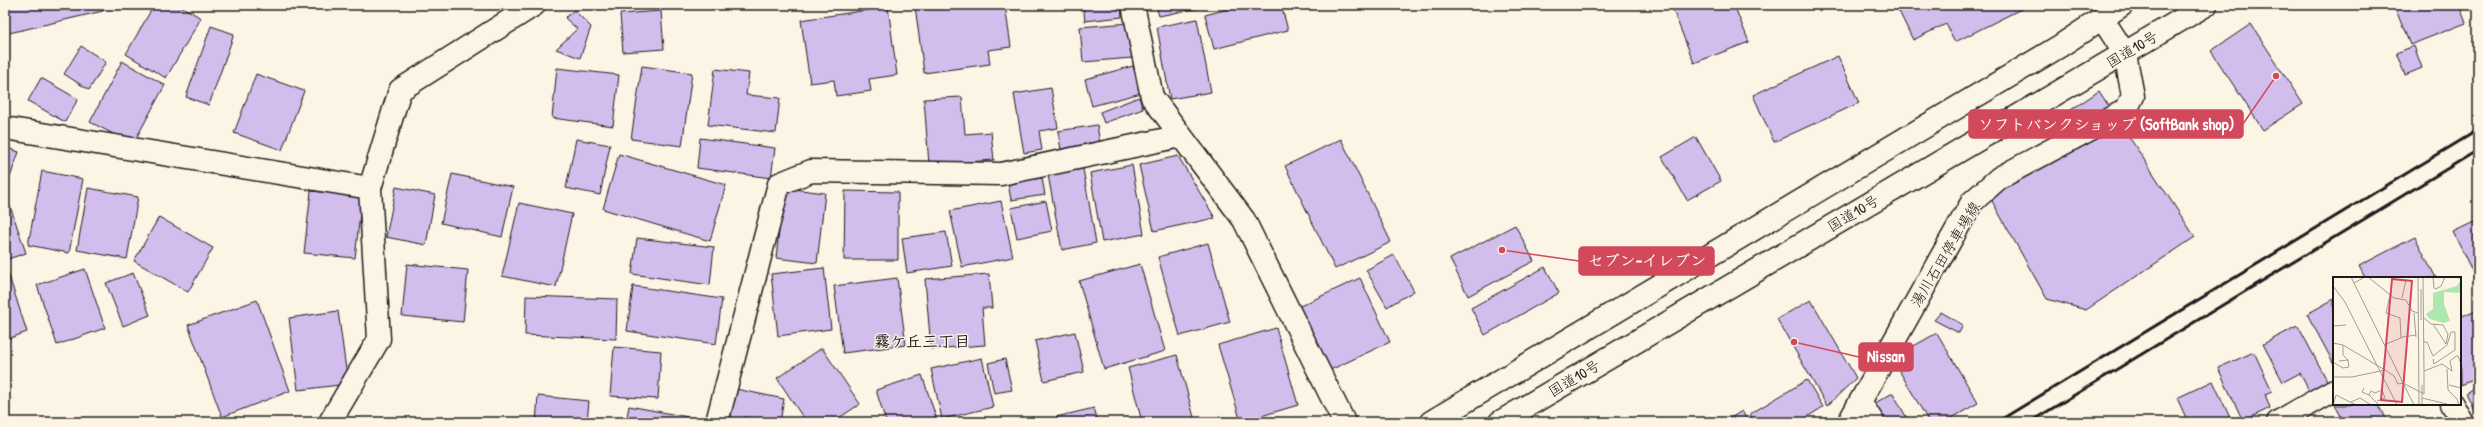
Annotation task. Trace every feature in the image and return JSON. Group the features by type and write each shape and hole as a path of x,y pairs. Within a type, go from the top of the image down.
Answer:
{"main road":[{"path":"330,422 379,339 370,188 400,90 534,5"},
{"path":"1133,5 1152,97 1244,220 1344,422"},
{"path":"1431,422 2060,46 2103,12 2122,5"},
{"name":"国道10号","path":"1500,422 2206,5"},
{"name":"湯川石田停車場線","path":"1849,422 1972,202 1999,178 2126,110 2133,96 2125,54 2103,12"},
{"path":"5,128 370,188"},
{"path":"717,422 779,184 811,171 1001,174 1181,136"},
{"path":"2278,422 2333,391"},
{"path":"1860,402 1873,422"},
{"path":"2453,405 2462,422"}],"building":[{"path":"5,5 101,5 103,11 5,34"},
{"path":"154,5 179,5 201,18 166,78 126,54"},
{"path":"313,5 352,5 314,10"},
{"path":"1005,5 1011,47 988,50 990,64 924,73 915,6"},
{"path":"1083,5 1121,5 1122,17 1085,21"},
{"path":"1156,5 1213,5 1159,16"},
{"path":"1243,5 1281,5 1288,30 1214,49 1205,15"},
{"path":"1671,5 1734,5 1749,42 1694,63"},
{"path":"1896,5 2029,5 1955,42 1946,24 1913,40"},
{"path":"2394,5 2459,5 2466,23 2410,45"},
{"path":"888,7 897,75 869,79 871,91 836,96 834,80 810,83 801,20"},
{"path":"574,10 591,27 580,58 556,49 577,29 565,18"},
{"path":"661,11 664,49 623,52 620,14"},
{"path":"1197,19 1211,92 1170,99 1157,27"},
{"path":"1129,23 1132,58 1083,62 1080,27"},
{"path":"2251,24 2303,104 2263,130 2211,51"},
{"path":"211,26 234,34 209,105 186,97"},
{"path":"81,46 106,62 89,90 64,74"},
{"path":"2414,46 2422,68 2405,75 2396,53"},
{"path":"1838,56 1859,103 1774,142 1753,95"},
{"path":"122,61 165,85 133,144 90,122"},
{"path":"642,66 692,73 682,146 631,139"},
{"path":"1133,66 1141,93 1092,106 1085,79"},
{"path":"557,68 619,75 613,126 552,118"},
{"path":"715,69 749,73 746,95 780,98 776,133 708,125"},
{"path":"256,74 304,91 282,150 234,133"},
{"path":"41,78 78,99 65,122 28,101"},
{"path":"1051,88 1058,128 1039,131 1042,150 1024,153 1014,94"},
{"path":"2099,91 2195,237 2086,310 2047,299 1988,194 2069,149 2059,118"},
{"path":"962,97 965,134 991,132 994,160 929,165 924,99"},
{"path":"1139,97 1143,109 1104,123 1100,112"},
{"path":"1097,125 1100,144 1061,150 1058,131"},
{"path":"1696,137 1721,181 1687,200 1662,157"},
{"path":"700,138 775,148 771,178 697,168"},
{"path":"576,139 610,145 600,195 566,188"},
{"path":"1341,139 1391,242 1335,269 1285,166"},
{"path":"5,147 19,152 5,191"},
{"path":"619,154 726,185 710,241 603,209"},
{"path":"1178,156 1215,218 1154,231 1139,165"},
{"path":"1132,165 1144,234 1102,242 1090,173"},
{"path":"1083,169 1096,243 1062,250 1048,175"},
{"path":"42,171 83,179 69,253 28,245"},
{"path":"452,174 513,187 502,237 441,223"},
{"path":"1042,178 1045,195 1011,200 1008,183"},
{"path":"396,187 435,195 426,245 386,237"},
{"path":"88,188 138,197 127,259 77,250"},
{"path":"784,188 825,193 817,263 776,258"},
{"path":"311,191 362,196 355,258 304,253"},
{"path":"845,191 898,192 898,260 844,260"},
{"path":"6,194 26,253 5,260 5,195"},
{"path":"1001,201 1013,257 962,267 950,211"},
{"path":"1046,201 1052,231 1017,238 1011,208"},
{"path":"519,203 572,214 556,287 502,276"},
{"path":"159,217 213,248 188,292 134,261"},
{"path":"2478,220 2478,275 2475,277 2453,232"},
{"path":"1515,225 1534,261 1468,296 1450,259"},
{"path":"946,232 952,266 907,273 902,238"},
{"path":"2415,237 2435,277 2364,277 2359,266"},
{"path":"637,238 714,247 710,285 632,274"},
{"path":"1208,243 1230,322 1180,336 1158,257"},
{"path":"1394,255 1414,291 1387,307 1366,270"},
{"path":"407,264 468,270 463,322 402,316"},
{"path":"1140,264 1165,351 1104,369 1079,281"},
{"path":"1545,267 1559,293 1485,335 1471,308"},
{"path":"824,268 831,329 778,336 771,274"},
{"path":"85,269 105,328 57,345 37,285"},
{"path":"8,273 27,332 5,340 5,274"},
{"path":"133,273 150,315 123,326 106,283"},
{"path":"989,274 992,308 982,308 985,345 931,349 925,279"},
{"path":"897,278 906,345 843,353 834,286"},
{"path":"1360,278 1390,342 1328,371 1298,307"},
{"path":"633,286 722,299 716,344 627,331"},
{"path":"526,296 617,299 616,339 525,335"},
{"path":"257,300 290,391 222,417 188,325"},
{"path":"1811,300 1856,378 1827,406 1777,319"},
{"path":"2333,300 2333,362 2307,314"},
{"path":"2478,309 2478,378 2461,385 2461,317"},
{"path":"338,311 348,384 298,390 289,318"},
{"path":"1941,312 1963,325 1959,333 1934,320"},
{"path":"2298,326 2328,382 2309,391 2300,373 2283,382 2263,344"},
{"path":"1276,328 1298,405 1241,422 1218,345"},
{"path":"1075,332 1084,372 1044,381 1035,341"},
{"path":"1937,333 1978,403 1945,422 1929,422 1892,358"},
{"path":"614,347 661,351 658,399 610,396"},
{"path":"822,348 860,404 833,422 806,422 777,378"},
{"path":"2254,352 2272,391 2265,394 2270,408 2243,421 2218,368"},
{"path":"1177,355 1195,421 1142,422 1128,368"},
{"path":"982,358 993,407 942,419 931,369"},
{"path":"1005,359 1012,390 994,393 988,363"},
{"path":"922,375 936,417 919,422 886,422 876,390"},
{"path":"1807,380 1823,407 1799,422 1755,422 1750,414"},
{"path":"2213,381 2232,422 2188,422 2177,398"},
{"path":"2478,386 2478,418 2466,393"},
{"path":"736,389 784,399 780,422 744,417 743,422 730,421"},
{"path":"1893,393 1909,422 1886,422 1875,403"},
{"path":"538,396 589,401 587,422 536,422"},
{"path":"2335,405 2378,405 2387,422 2344,422"},
{"path":"629,406 699,419 699,422 626,422"},
{"path":"1094,408 1098,422 1057,422 1056,417"},
{"path":"1742,411 1748,422 1724,422"},
{"path":"1033,417 1034,422 1012,422"}],"railway":[{"path":"1997,422 2478,130"},
{"path":"2030,422 2478,150"}],"place":[{"name":"ソフトバンクショップ (SoftBank shop)","path":"2276,76"},
{"name":"セブン-イレブン","path":"1502,250"},
{"name":"Nissan","path":"1794,342"}],"district":[{"name":"霧ケ丘三丁目","path":"922,341"}]}
